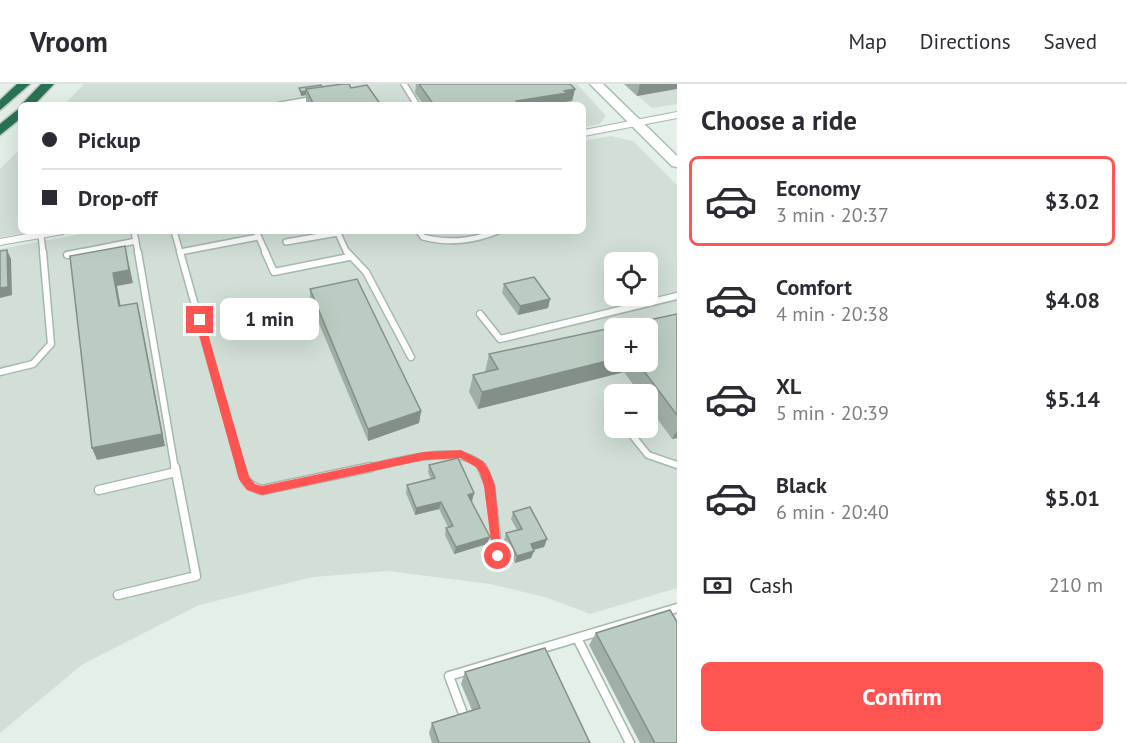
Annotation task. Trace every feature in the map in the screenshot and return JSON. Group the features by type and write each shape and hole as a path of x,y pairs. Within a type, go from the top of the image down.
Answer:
{"highway":[{"path":"0,106 24,84"},
{"path":"30,102 48,84"},
{"path":"0,131 18,114"}],"main road":[{"path":"596,84 677,163"}],"street":[{"path":"586,133 677,115"},
{"path":"0,242 27,234 46,234"}],"lane":[{"path":"404,84 415,102"},
{"path":"298,102 323,98"},
{"path":"118,594 196,576 135,234"},
{"path":"175,234 244,479 251,487 262,490 424,456 461,454 480,464 485,472 490,486 498,556"},
{"path":"180,252 257,234 274,272 349,257"},
{"path":"286,242 327,234"},
{"path":"338,234 349,257 366,272 411,357"},
{"path":"422,234 423,237 444,243 476,240 491,234"},
{"path":"0,372 33,364 51,344 41,235"},
{"path":"67,255 136,241"},
{"path":"480,314 500,339 677,296"},
{"path":"632,438 638,449 659,463 677,465"},
{"path":"99,490 176,472"},
{"path":"462,711 448,676 677,608"},
{"path":"666,611 671,620"},
{"path":"577,638 630,743"},
{"path":"540,649 546,659"}],"shaded area":[{"path":"84,84 577,84 606,116 599,124 586,127 586,102 67,102"},
{"path":"624,84 677,84 677,104 652,108"},
{"path":"611,136 633,141 677,185 677,588 590,614 545,597 490,584 388,571 313,577 199,605 83,664 0,733 0,249 81,234 586,234 586,141"},
{"path":"18,151 18,234 0,237 0,169"}],"building":[{"path":"343,84 349,84 351,88 367,85 379,102 312,102 306,89"},
{"path":"419,84 570,84 575,89 564,91 567,93 517,102 432,102"},
{"path":"321,85 322,87 301,92 299,88"},
{"path":"125,246 129,270 113,273 119,306 137,303 162,434 92,448 70,256"},
{"path":"7,250 8,287 0,288 0,251"},
{"path":"534,277 550,299 520,306 504,284"},
{"path":"357,279 421,411 368,429 310,289"},
{"path":"677,314 677,415 658,390 658,384 654,384 645,372 658,372 658,318"},
{"path":"604,330 604,362 482,392 473,375 498,369 489,354"},
{"path":"458,458 474,493 468,495 490,537 456,547 446,528 453,526 441,502 416,508 407,485 435,478 429,465"},
{"path":"530,507 547,539 531,544 534,551 517,556 506,533 522,529 513,512"},
{"path":"670,610 677,622 677,743 655,743 596,633"},
{"path":"545,648 590,743 439,743 432,723 480,708 465,672"}],"route":[{"path":"200,320 244,479 251,487 262,490 424,456 445,453 461,454 480,464 485,472 490,486 498,556"}]}
